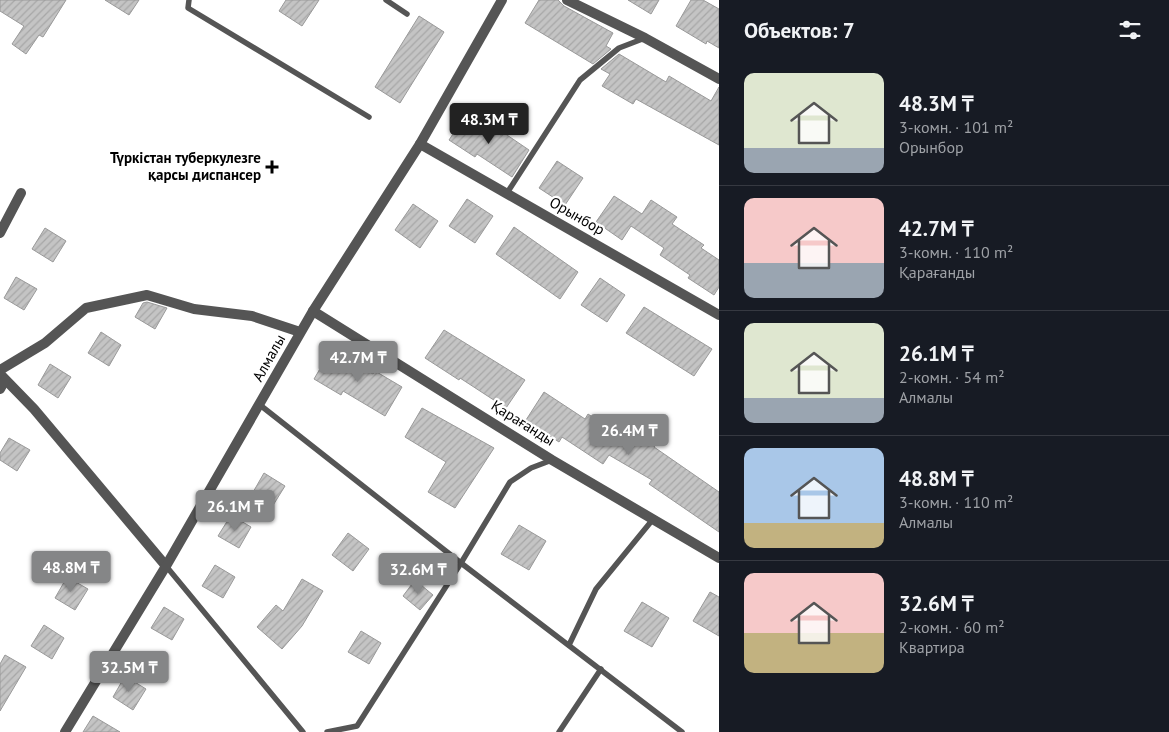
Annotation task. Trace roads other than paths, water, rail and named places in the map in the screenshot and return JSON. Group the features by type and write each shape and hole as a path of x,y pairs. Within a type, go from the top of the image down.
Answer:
{"street":[{"name":"Алмалы","path":"65,732 166,566 260,405 312,311 420,144 502,0"},
{"path":"567,0 645,38 719,80"},
{"name":"Орынбор","path":"420,144 719,315"},
{"path":"0,233 21,193"},
{"path":"0,370 45,343 86,308 147,295 194,309 252,316 300,332"},
{"name":"Қарағанды","path":"312,311 552,460 654,518 719,558"},
{"path":"2,381 34,409 166,566"}],"lane":[{"path":"189,0 188,8 369,117"},
{"path":"386,0 407,14"},
{"path":"507,193 580,80 619,48 645,38"},
{"path":"260,405 461,563 682,732"},
{"path":"327,732 357,726 461,563 510,482 531,468 552,460"},
{"path":"569,644 596,589 654,518"},
{"path":"166,566 303,732"},
{"path":"559,732 601,669"}],"place":[{"name":"Түркістан туберкулезге қарсы диспансер","path":"272,167"}]}
